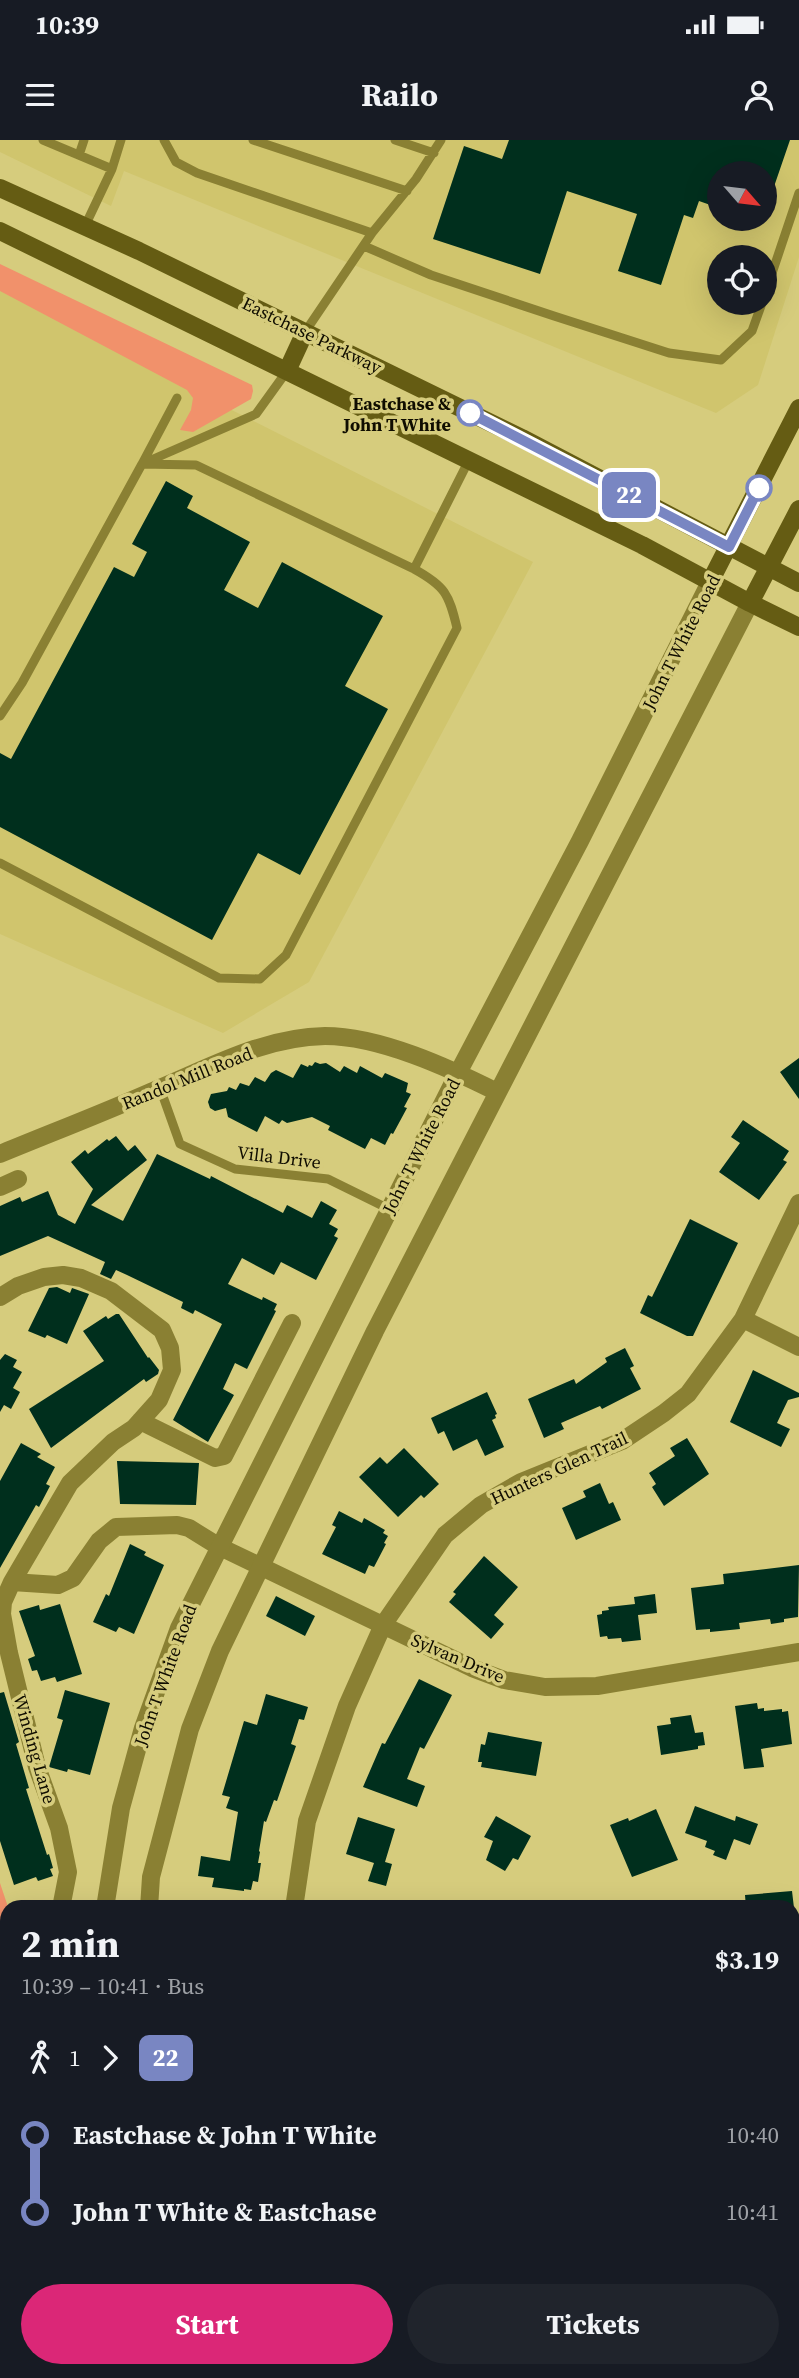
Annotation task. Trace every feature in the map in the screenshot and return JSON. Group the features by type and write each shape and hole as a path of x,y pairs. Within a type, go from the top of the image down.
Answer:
{"main road":[{"name":"Eastchase Parkway","path":"0,188 85,226 522,438 768,568"},
{"path":"0,231 642,545 799,627"},
{"path":"287,371 305,332"},
{"name":"John T White Road","path":"710,582 799,408"},
{"path":"750,603 799,509"},
{"path":"768,568 799,583"}],"street":[{"name":"John T White Road","path":"106,1900 121,1808 143,1728 179,1628 458,1073 580,841 710,582"},
{"path":"150,1900 151,1877 190,1729 220,1651 374,1331 750,603"},
{"name":"Randol Mill Road","path":"0,1154 231,1056 278,1042 324,1036 363,1041 407,1054 458,1073 497,1092"},
{"path":"0,1187 18,1179"},
{"name":"Hunters Glen Trail","path":"295,1900 307,1821 347,1706 383,1625 445,1535 481,1505 521,1482 622,1441 688,1394 743,1319 799,1203"},
{"name":"Winding Lane","path":"0,1297 18,1286 44,1277 63,1275 80,1278 111,1291 162,1330 170,1348 172,1370 159,1400 141,1421 113,1442 70,1483 3,1602 2,1614 9,1653 37,1766 60,1828 68,1872 63,1900"},
{"path":"743,1319 799,1347"},
{"path":"141,1421 215,1458 224,1456 292,1323"},
{"name":"Sylvan Drive","path":"12,1582 58,1585 73,1578 99,1541 116,1527 177,1525 190,1528 218,1546 504,1680 545,1687 597,1686 799,1652"}],"lane":[{"path":"43,140 112,169"},
{"path":"79,155 84,140"},
{"path":"85,226 112,169 121,140"},
{"path":"164,140 176,162 197,173 372,233"},
{"path":"253,140 407,191"},
{"path":"396,140 434,153"},
{"path":"305,332 372,233 407,191 441,140"},
{"path":"777,258 799,192"},
{"path":"364,246 431,275 669,353 721,360 752,331 758,315"},
{"path":"142,464 256,414 287,371"},
{"path":"0,716 22,683 177,398"},
{"path":"414,569 469,460"},
{"path":"0,863 219,978 260,978 286,956 457,628 452,608 438,583 414,569 196,465 142,464"},
{"name":"Villa Drive","path":"160,1088 180,1144 235,1169 328,1179 389,1209"}],"shaded area":[{"path":"0,140 799,140 799,257 758,385 716,413 124,171 111,206 0,152"},
{"path":"0,264 252,385 251,399 193,432 180,430 191,410 193,398 187,390 0,291"},
{"path":"0,277 206,397 533,562 309,982 223,1033 0,934"},
{"path":"0,1883 6,1900 0,1900"}],"building":[{"path":"509,140 790,140 777,178 777,161 707,161 707,204 699,201 693,218 684,215 661,285 618,271 637,214 567,191 540,274 433,239 464,146 502,159"},
{"path":"166,481 193,496 187,508 250,542 224,590 258,608 282,562 383,616 345,686 388,709 300,875 258,853 212,940 0,827 0,753 11,759 114,567 134,577 147,552 132,544"},
{"path":"799,1058 799,1099 780,1072"},
{"path":"315,1062 326,1063 340,1072 344,1066 357,1073 360,1066 382,1078 385,1073 408,1083 406,1092 411,1094 404,1107 407,1108 385,1145 371,1138 365,1149 328,1130 330,1126 312,1117 287,1123 282,1120 279,1124 265,1116 257,1132 228,1117 226,1108 215,1111 210,1108 208,1102 211,1094 227,1091 229,1087 236,1090 240,1083 249,1086 255,1077 265,1082 276,1070 293,1078 301,1064 308,1067"},
{"path":"743,1120 789,1151 783,1160 787,1162 759,1200 719,1172 740,1143 731,1137"},
{"path":"116,1136 128,1151 135,1145 147,1160 91,1205 123,1221 157,1154 210,1179 211,1176 283,1213 287,1205 312,1218 321,1201 337,1210 329,1224 338,1229 334,1236 338,1238 316,1280 281,1262 274,1275 242,1258 228,1284 277,1304 274,1310 276,1311 247,1369 235,1363 223,1389 234,1395 208,1442 173,1420 222,1324 195,1310 193,1314 181,1308 183,1302 116,1270 111,1279 100,1274 105,1262 48,1236 0,1256 0,1206 20,1197 22,1202 48,1191 58,1215 75,1224 93,1189 71,1162 85,1150 88,1154 107,1139 109,1141"},
{"path":"690,1219 738,1243 693,1336 687,1336 640,1313 648,1295 652,1297"},
{"path":"57,1287 70,1293 72,1288 89,1294 67,1344 47,1335 45,1338 28,1331 49,1288"},
{"path":"119,1314 159,1370 158,1374 146,1382 144,1379 51,1448 29,1409 104,1361 83,1331 106,1316 108,1319"},
{"path":"625,1348 634,1366 630,1368 641,1389 602,1409 600,1406 561,1423 564,1429 544,1438 528,1399 574,1379 576,1384 607,1362 605,1358"},
{"path":"5,1354 17,1360 13,1367 22,1372 13,1388 20,1392 11,1409 4,1405 0,1412 0,1360"},
{"path":"753,1370 799,1393 799,1397 788,1400 777,1423 790,1429 781,1447 730,1422"},
{"path":"487,1392 497,1414 492,1420 504,1447 485,1456 477,1439 453,1451 444,1431 438,1434 431,1418"},
{"path":"687,1438 709,1474 664,1506 652,1487 656,1484 649,1473 675,1456 670,1448"},
{"path":"21,1443 41,1454 37,1457 55,1467 46,1484 50,1486 39,1507 36,1505 0,1568 0,1481"},
{"path":"404,1448 439,1484 424,1498 421,1495 398,1517 359,1477 380,1457 387,1464"},
{"path":"117,1461 199,1463 196,1505 120,1504"},
{"path":"600,1483 609,1504 613,1502 621,1520 576,1540 562,1508 586,1497 583,1491"},
{"path":"339,1511 362,1523 364,1518 385,1530 383,1533 388,1536 374,1567 369,1565 365,1574 322,1554 336,1527 332,1525"},
{"path":"130,1544 164,1565 134,1634 119,1627 116,1632 93,1622 106,1594 109,1596"},
{"path":"484,1556 518,1587 494,1615 504,1624 491,1639 449,1602 456,1594 453,1592"},
{"path":"799,1565 798,1617 771,1624 770,1619 739,1623 740,1629 710,1632 710,1629 696,1630 691,1588 724,1584 723,1574"},
{"path":"655,1594 657,1613 638,1615 641,1640 622,1642 621,1638 600,1637 597,1615 602,1614 602,1611 609,1610 608,1607 635,1604 634,1597"},
{"path":"276,1596 315,1616 305,1636 266,1616"},
{"path":"60,1604 82,1674 57,1682 55,1677 41,1681 37,1670 32,1671 28,1659 35,1656 19,1611 39,1605 40,1610"},
{"path":"419,1679 452,1695 424,1749 420,1747 407,1779 425,1786 417,1807 363,1787 382,1743 385,1744"},
{"path":"65,1690 110,1703 90,1775 49,1767 63,1720 57,1718"},
{"path":"4,1692 19,1742 16,1744 29,1788 26,1789 53,1868 50,1869 53,1876 38,1881 36,1877 14,1885 0,1841 0,1693"},
{"path":"266,1694 308,1707 304,1720 299,1719 291,1744 296,1746 277,1801 274,1800 266,1822 264,1821 258,1882 253,1881 251,1890 244,1891 212,1887 214,1878 198,1876 201,1856 230,1861 238,1812 226,1808 230,1797 222,1795 244,1721 257,1725"},
{"path":"757,1703 758,1709 764,1708 764,1711 788,1711 792,1744 761,1749 764,1767 744,1769 735,1706"},
{"path":"691,1715 695,1733 703,1732 705,1745 698,1746 698,1749 661,1755 657,1726 671,1724 670,1718"},
{"path":"488,1732 542,1742 536,1776 481,1767 482,1762 478,1762 481,1744 485,1745"},
{"path":"695,1806 735,1821 736,1816 758,1824 750,1845 734,1839 726,1860 713,1855 715,1851 705,1847 707,1841 685,1833"},
{"path":"656,1809 678,1860 632,1877 610,1825 628,1818 629,1821"},
{"path":"496,1816 531,1836 518,1860 513,1858 505,1871 486,1860 493,1841 484,1837"},
{"path":"358,1817 395,1829 385,1862 392,1864 386,1886 368,1881 374,1863 346,1854"},
{"path":"792,1891 793,1900 745,1900 745,1895"}],"bus line":[{"name":"22","path":"470,413 729,547 759,488"}],"place":[{"name":"Eastchase & John T White","path":"470,413"}]}
